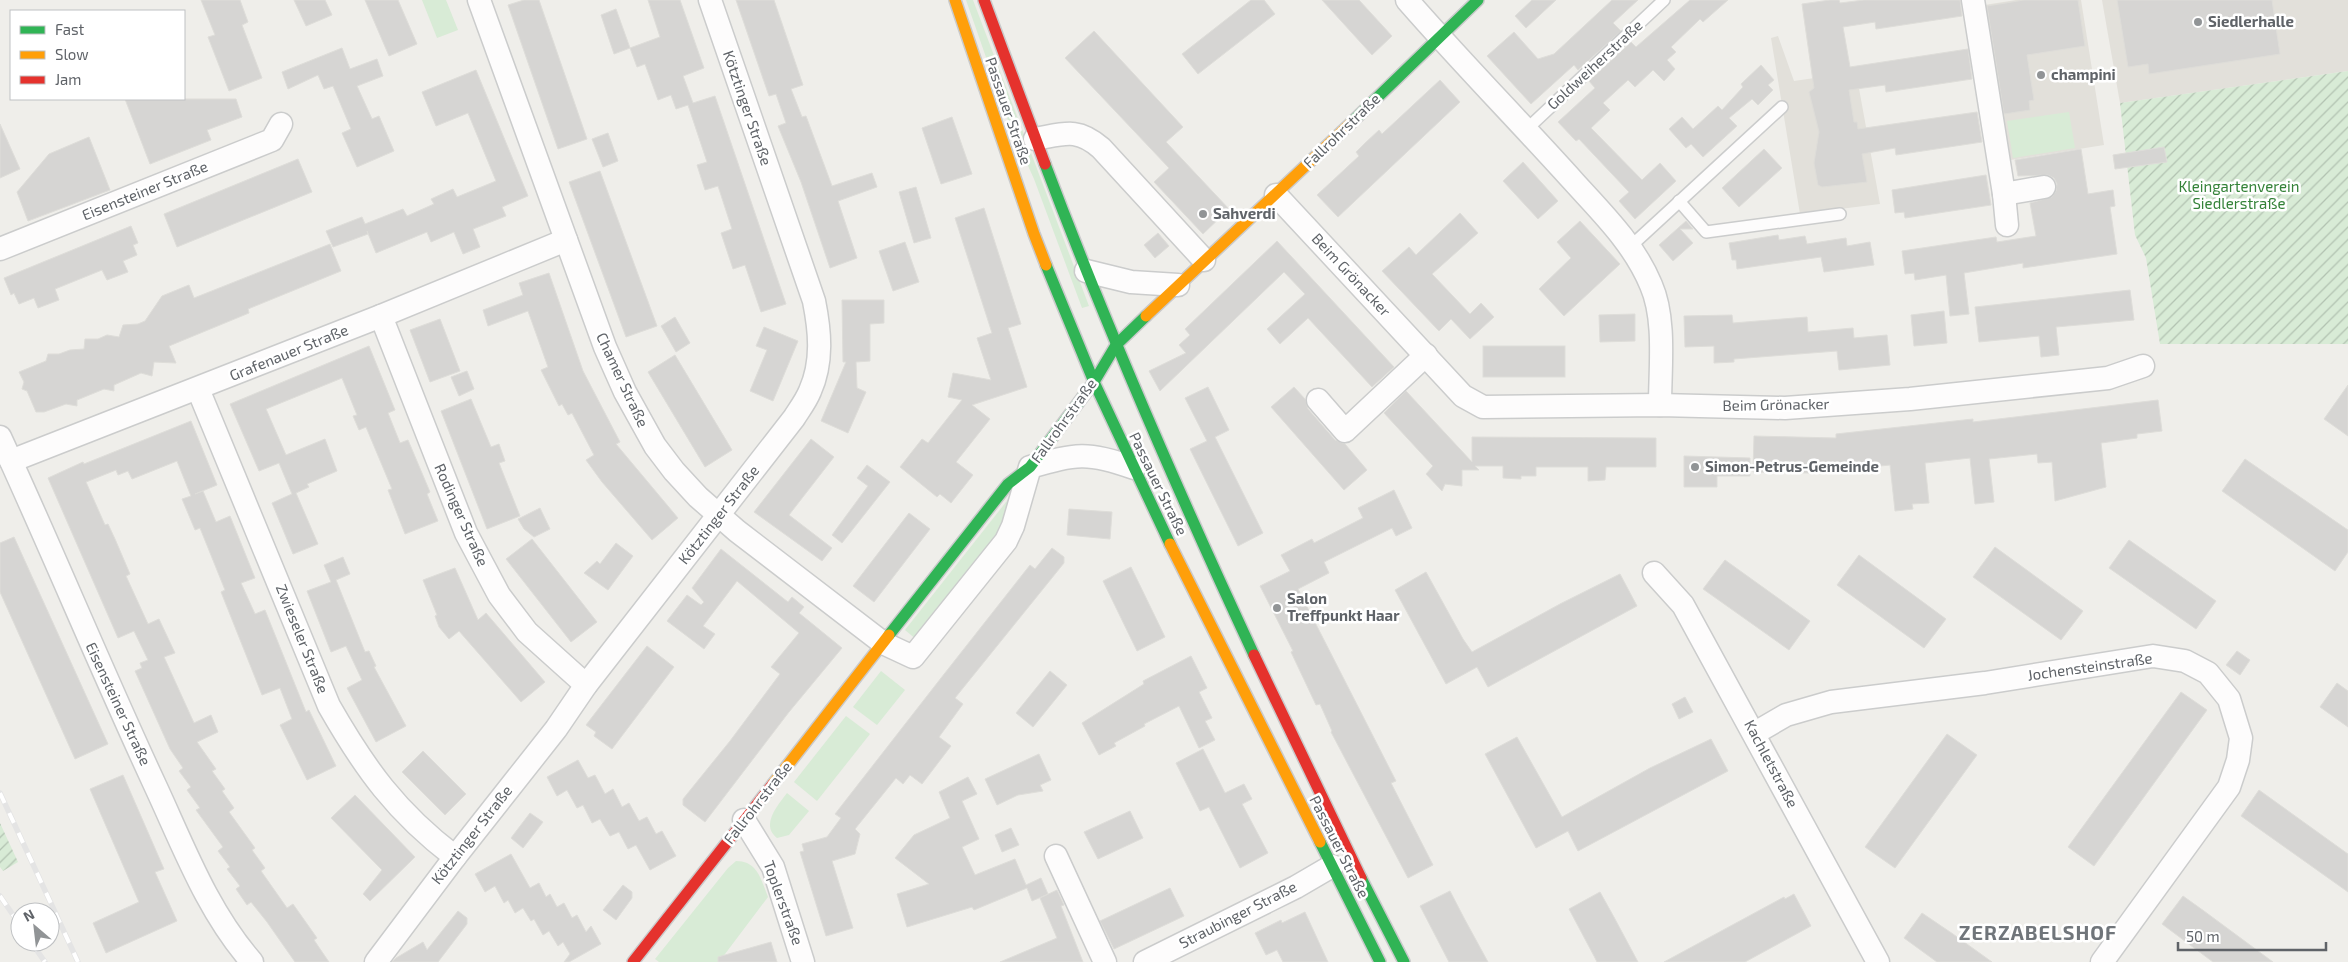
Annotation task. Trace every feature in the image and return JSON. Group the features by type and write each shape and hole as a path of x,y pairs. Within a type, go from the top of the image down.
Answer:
{"main road":[{"name":"Passauer Straße","path":"955,0 1034,234 1094,382 1134,468 1380,962"},
{"name":"Passauer Straße","path":"984,0 1086,271 1116,345 1249,648 1404,962"},
{"name":"Fallrohrstraße","path":"633,962 1008,484 1030,467 1094,382 1116,345 1204,260 1276,195 1438,36 1478,0"}],"street":[{"name":"Chamer Straße","path":"479,0 605,347 625,392 655,446 674,472 719,515 883,643"},
{"name":"Kötztinger Straße","path":"376,962 454,856 556,729 586,685 794,418 810,391 818,362 820,331 814,301 710,0"},
{"path":"1407,0 1438,36 1527,129 1631,246 1652,286 1661,327 1660,405"},
{"path":"1973,0 2004,194 2007,225"},
{"name":"Eisensteiner Straße","path":"0,250 272,140 281,124"},
{"path":"1036,139 1072,133 1086,136 1101,148 1204,260"},
{"path":"2004,194 2044,187"},
{"name":"Beim Grönacker","path":"1276,195 1463,396 1483,407 1660,405 1785,408 1910,399 2108,378 2143,366"},
{"name":"Grafenauer Straße","path":"11,461 198,389 566,240"},
{"path":"1086,271 1131,282 1178,285"},
{"name":"Rodinger Straße","path":"381,316 466,533 499,594 527,632 586,685"},
{"path":"1318,400 1345,431 1426,355"},
{"name":"Zwieseler Straße","path":"198,389 329,706 357,754 395,805 430,838 454,856"},
{"name":"Eisensteiner Straße","path":"0,437 98,662 209,902 252,962"},
{"name":"Fallrohrstraße","path":"883,643 913,657 1006,542 1013,526 1030,467 1083,455 1098,456 1134,468"},
{"name":"Kachletstraße","path":"1654,573 1683,605 1755,733 1878,962"},
{"name":"Jochensteinstraße","path":"1755,733 1786,715 1831,702 1985,683 2153,656 2186,661 2208,673 2228,699 2241,738 2238,760 2229,787 2102,962"},
{"name":"Toplerstraße","path":"744,820 773,867 803,962"},
{"path":"1056,856 1105,962"},
{"name":"Straubinger Straße","path":"1145,962 1296,887 1332,866"}],"lane":[{"name":"Goldweiherstraße","path":"1527,129 1664,0"},
{"path":"1631,246 1782,107"},
{"path":"1679,201 1706,232 1840,214"}],"shaded area":[{"name":"champini","path":"2016,0 2081,0 2104,145 2004,161 1978,6"},
{"path":"2102,0 2348,0 2348,71 2120,103"},
{"path":"1778,36 1794,81 1856,72 1880,204 1800,214 1771,38"}],"green space":[{"path":"422,0 446,0 458,30 437,38"},
{"path":"966,0 973,0 1089,306 1082,308 1034,179 1010,126"},
{"name":"Kleingartenverein Siedlerstraße","path":"2348,71 2348,344 2160,344 2146,258 2135,235 2120,103"},
{"path":"2069,112 2075,148 2013,158 2007,121"},
{"path":"1010,497 1002,528 917,640 905,630"},
{"path":"881,671 905,690 877,725 853,707"},
{"path":"846,716 870,734 817,801 794,782"},
{"path":"787,793 809,811 789,835 777,838 772,833 770,821 775,809"},
{"path":"0,823 18,862 3,871 0,867"},
{"path":"736,861 749,864 754,868 761,878 768,897 719,962 659,962 655,959 728,868"}],"building":[{"path":"201,0 240,0 248,22 242,25 262,78 229,91 208,37 215,35"},
{"path":"294,0 325,0 332,15 306,26"},
{"path":"365,0 398,0 417,44 389,56"},
{"path":"524,0 539,0 587,139 558,149 508,5"},
{"path":"648,0 680,0 704,68 683,76 693,103 715,96 786,304 761,312 745,265 733,269 721,233 732,229 718,186 705,190 697,165 707,162 688,105 676,109 671,95 658,100 645,64 637,67 630,48 660,37"},
{"path":"736,0 774,0 803,85 791,89 802,117 806,116 832,186 872,173 877,187 838,201 857,258 830,268 801,182 778,126 786,123 776,94 769,96"},
{"path":"1251,0 1264,0 1275,14 1198,74 1182,54"},
{"path":"1322,0 1359,0 1392,36 1372,55"},
{"path":"1532,0 1556,0 1526,28 1515,16"},
{"path":"1612,0 1638,0 1613,23 1621,31 1578,70 1574,65 1531,104 1487,56 1514,32 1538,59 1554,54"},
{"path":"1690,0 1728,0 1703,22 1700,19 1671,47 1676,52 1667,60 1675,69 1664,81 1653,70 1635,87 1628,80 1603,103 1610,110 1591,128 1642,180 1660,163 1676,181 1635,219 1619,201 1629,192 1579,139 1576,141 1558,122 1595,88 1589,81 1631,42 1636,47"},
{"path":"1839,0 1840,3 1864,0 1960,0 1962,16 1876,29 1875,22 1843,27 1850,67 1968,49 1972,79 1886,92 1885,85 1849,90 1854,122 1857,122 1858,129 1977,112 1982,142 1896,155 1895,148 1862,154 1867,182 1822,187 1818,185 1814,163 1819,132 1809,92 1814,88 1802,4"},
{"path":"2024,0 2078,0 2085,46 2027,55 2034,100 2029,101 2030,110 2004,114 1987,6"},
{"name":"Siedlerhalle","path":"2117,0 2272,0 2280,54 2149,74 2148,64 2128,67"},
{"path":"616,9 630,48 614,54 601,15"},
{"path":"1094,31 1183,127 1166,142 1229,209 1203,234 1154,182 1169,168 1065,58"},
{"path":"342,48 350,69 377,59 383,76 357,86 372,119 379,116 394,151 357,167 342,133 351,129 333,86 324,89 318,75 288,89 282,72"},
{"path":"1761,65 1774,80 1768,85 1773,90 1758,105 1752,99 1729,118 1737,126 1703,157 1691,144 1686,148 1669,129 1682,117 1693,129 1718,106 1722,110 1743,87 1741,84"},
{"path":"476,70 528,196 502,207 506,216 473,229 480,247 463,254 454,232 431,242 427,232 376,253 367,231 368,234 333,247 326,231 362,217 365,224 403,209 407,216 434,204 431,199 453,189 457,197 496,181 468,113 436,126 422,92"},
{"path":"1440,80 1460,102 1338,217 1317,195 1359,156 1356,152 1364,144 1379,130 1382,134"},
{"path":"236,99 242,117 207,130 211,140 150,164 125,100"},
{"path":"952,117 972,174 941,184 922,128"},
{"path":"0,124 20,169 0,178"},
{"path":"608,133 618,161 603,167 592,139"},
{"path":"89,137 110,190 28,221 17,192 49,154"},
{"path":"2164,147 2167,162 2115,169 2113,155"},
{"path":"1764,149 1782,168 1739,207 1722,188"},
{"path":"2081,149 2088,194 2113,190 2115,206 2110,207 2117,254 2023,268 2023,263 1964,273 1969,314 1950,316 1946,275 1915,280 1914,273 1905,274 1902,251 1996,237 1997,242 2036,236 2030,203 2052,197 2056,191 2057,184 2054,178 2048,175 2018,176 2015,160"},
{"path":"298,159 312,192 177,247 164,214"},
{"path":"1523,162 1558,201 1538,219 1503,181"},
{"path":"600,171 657,326 626,337 569,182"},
{"path":"1986,175 1991,205 1905,218 1904,212 1895,213 1892,190"},
{"path":"916,187 931,238 914,243 899,192"},
{"path":"984,208 1021,324 1008,328 1027,387 972,405 990,419 956,462 973,475 951,503 940,494 937,497 900,467 922,439 928,443 962,400 948,397 953,373 991,380 977,338 992,333 955,218"},
{"path":"1460,213 1478,233 1432,274 1470,314 1481,303 1494,317 1470,339 1451,319 1439,331 1382,271 1409,247 1416,255"},
{"path":"1580,221 1620,264 1564,316 1539,289 1571,258 1557,242"},
{"path":"1686,221 1693,229 1680,229 1693,243 1673,261 1659,245"},
{"path":"131,226 138,243 133,245 137,255 123,261 128,272 107,280 102,270 55,289 59,300 38,308 34,298 19,304 14,293 11,295 4,278"},
{"path":"1158,233 1169,246 1155,258 1144,245"},
{"path":"1778,235 1779,240 1805,236 1807,244 1846,238 1847,246 1870,242 1874,265 1824,272 1821,257 1737,269 1736,260 1732,260 1729,243"},
{"path":"1277,241 1394,367 1372,387 1308,318 1280,344 1267,329 1305,294 1284,272 1160,391 1149,371 1186,353 1179,345 1190,335 1185,329"},
{"path":"905,242 919,282 893,291 879,251"},
{"path":"330,244 341,271 248,309 249,313 169,346 176,363 154,362 152,376 141,373 114,385 114,391 104,389 77,400 77,406 66,404 44,412 36,412 27,391 22,389 24,382 19,372 46,361 48,354 59,354 70,350 84,349 85,339 98,339 107,335 119,337 123,325 138,324 145,321 162,296 189,285 194,298"},
{"path":"549,273 583,371 620,442 616,444 678,518 652,540 602,482 586,460 594,455 572,413 568,415 562,404 559,406 541,370 548,367 528,311 488,326 483,310 523,295 519,283"},
{"path":"2130,290 2134,320 2056,327 2059,355 2041,357 2039,336 1979,342 1975,307"},
{"path":"842,300 884,300 884,323 870,324 870,361 856,362 857,388 866,392 848,433 821,421 846,362 843,362"},
{"path":"1944,311 1947,343 1914,346 1911,315"},
{"path":"1635,314 1635,341 1600,342 1599,315"},
{"path":"1732,315 1733,323 1807,317 1808,332 1853,328 1854,338 1887,335 1890,365 1839,370 1837,351 1734,359 1734,362 1714,363 1714,346 1685,347 1684,316"},
{"path":"675,317 690,343 676,352 661,326"},
{"path":"440,319 460,371 430,382 410,330"},
{"path":"764,327 798,341 773,401 750,391 767,350 756,346"},
{"path":"369,346 395,410 388,413 400,443 408,440 430,492 427,494 438,521 405,534 388,490 392,489 366,427 359,430 353,416 357,415 342,378 266,409 286,455 325,439 337,471 307,484 309,487 296,493 318,544 293,554 272,503 292,494 279,463 259,471 230,404"},
{"path":"1483,346 1565,346 1565,377 1483,377"},
{"path":"675,355 732,450 705,467 648,372"},
{"path":"467,371 474,389 459,396 451,377"},
{"path":"2348,385 2348,436 2324,419"},
{"path":"1208,387 1229,430 1215,437 1263,533 1238,546 1190,449 1207,441 1185,398"},
{"path":"1294,387 1305,399 1308,409 1335,440 1345,444 1367,470 1344,490 1271,407"},
{"path":"1406,391 1472,462 1472,437 1656,438 1656,467 1606,467 1605,480 1588,481 1588,467 1536,467 1536,476 1521,476 1521,479 1503,478 1503,466 1475,466 1479,470 1462,470 1462,486 1445,484 1442,491 1426,474 1433,466 1384,413"},
{"path":"471,399 491,447 499,444 505,461 499,463 520,516 487,529 441,411"},
{"path":"2158,400 2162,431 2137,434 2137,438 2101,443 2106,487 2055,501 2052,462 2038,463 2037,454 1989,459 1994,502 1975,504 1970,458 1925,463 1929,503 1912,504 1913,509 1895,511 1890,465 1808,473 1753,472 1754,436 1836,438 1836,434 1973,419 1973,422"},
{"path":"191,421 217,485 195,494 203,491 216,522 230,516 255,578 241,583 255,614 265,610 306,712 309,710 336,766 307,780 280,725 292,719 280,688 262,695 221,592 225,590 200,528 195,530 182,499 191,496 177,461 132,479 128,471 118,475 116,470 86,482 105,525 108,524 115,539 130,574 126,576 148,624 159,619 175,653 164,657 194,723 211,715 218,732 197,742 216,769 212,771 225,789 222,791 234,808 229,812 255,848 252,850 265,868 261,871 287,908 293,904 317,938 314,940 329,962 295,962 251,902 247,905 236,889 240,886 227,869 230,867 218,851 223,847 196,810 200,808 187,790 191,787 179,771 183,768 170,749 135,671 142,668 140,663 148,660 134,631 118,638 48,478 83,462 84,464"},
{"path":"811,439 834,457 789,515 832,548 822,561 754,512"},
{"path":"1684,456 1750,458 1750,476 1717,476 1717,487 1684,487"},
{"path":"2245,459 2348,530 2348,552 2335,571 2222,491"},
{"path":"867,465 890,482 842,543 832,535 868,486 857,478"},
{"path":"1394,490 1412,528 1396,536 1392,528 1324,562 1329,573 1298,589 1396,781 1391,783 1433,865 1408,878 1331,732 1320,704 1316,705 1291,652 1293,651 1260,586 1290,571 1281,555 1312,539 1314,543 1363,518 1358,508"},
{"path":"540,508 550,529 534,537 524,529 518,519"},
{"path":"1069,509 1112,512 1110,539 1067,535"},
{"path":"909,513 930,529 874,602 853,586"},
{"path":"14,537 108,744 75,759 0,592 0,543"},
{"path":"532,539 597,622 571,642 506,559"},
{"path":"2129,540 2216,601 2196,629 2109,568"},
{"path":"616,543 633,556 608,590 584,573 597,561 600,564"},
{"path":"1995,547 2083,611 2061,640 1973,577"},
{"path":"1052,548 1064,557 1064,563 955,698 963,704 939,737 951,746 922,784 910,775 903,784 896,778 855,829 860,834 855,854 832,861 853,928 826,936 800,852 804,851 802,844 827,837 841,818 835,814 1030,565 1035,569"},
{"path":"721,549 788,602 792,597 804,607 799,613 842,648 789,712 705,822 683,805 683,799 730,741 780,674 771,667 799,633 737,581 703,626 715,634 704,649 667,621 687,595 701,605 704,602 692,588"},
{"path":"1859,555 1946,619 1924,648 1837,585"},
{"path":"343,557 350,574 336,580 365,652 369,651 376,666 374,667 406,726 376,742 347,688 362,680 346,646 331,652 307,591 331,582 324,565"},
{"path":"1725,560 1810,621 1789,650 1703,589"},
{"path":"1131,567 1165,637 1137,651 1103,581"},
{"path":"455,568 478,620 486,613 545,682 521,702 459,631 449,639 439,627 435,616 437,615 423,580"},
{"path":"1426,572 1472,652 1620,574 1637,606 1488,687 1477,667 1446,684 1395,590"},
{"path":"647,646 674,667 612,749 594,736 596,732 586,725"},
{"path":"2237,651 2250,660 2240,675 2226,665"},
{"path":"1191,656 1207,688 1199,692 1212,718 1205,721 1215,740 1199,748 1179,706 1144,724 1145,726 1114,743 1116,746 1099,755 1082,723 1144,684 1143,681"},
{"path":"1050,671 1067,685 1033,727 1016,713"},
{"path":"2337,683 2348,691 2348,727 2320,707"},
{"path":"2181,692 2207,710 2094,866 2068,847"},
{"path":"1685,697 1693,712 1679,719 1672,704"},
{"path":"1947,734 1977,755 1895,868 1865,847"},
{"path":"1517,737 1562,817 1650,768 1711,739 1728,771 1578,851 1568,831 1536,848 1485,754"},
{"path":"1203,749 1225,793 1244,784 1252,799 1242,804 1268,853 1240,868 1209,807 1200,811 1176,763"},
{"path":"423,751 466,794 445,815 402,772"},
{"path":"1039,754 1051,780 1040,785 1043,791 1018,795 997,805 985,779"},
{"path":"578,760 588,778 595,775 605,794 613,789 622,807 629,803 639,821 647,817 656,834 662,831 676,856 650,870 636,845 628,849 619,832 610,836 600,819 592,823 583,805 577,808 567,790 557,796 547,777"},
{"path":"123,775 164,869 155,872 177,921 106,953 93,923 139,902 90,789"},
{"path":"968,777 977,794 962,801 979,839 962,847 975,875 1015,859 1026,885 1041,878 1048,894 1032,901 1027,888 974,910 972,907 907,927 897,894 929,884 895,858 914,835 950,818 939,792"},
{"path":"2259,790 2348,854 2348,892 2241,816"},
{"path":"355,795 415,857 370,901 363,894 382,870 331,818"},
{"path":"1130,811 1143,838 1098,859 1084,832"},
{"path":"530,813 543,822 523,848 511,838"},
{"path":"1011,828 1019,845 1002,852 995,835"},
{"path":"511,854 530,888 539,883 546,897 550,894 557,907 564,903 572,918 577,915 586,932 591,926 601,944 569,962 564,962 570,954 563,942 558,946 549,931 543,935 534,919 531,921 523,908 515,913 508,900 504,903 495,886 485,892 475,874"},
{"path":"623,885 632,892 632,898 616,920 603,910"},
{"path":"1170,888 1184,916 1114,949 1100,921"},
{"path":"1057,890 1064,905 1061,906 1083,962 1000,962 1057,938 1040,898"},
{"path":"1450,891 1488,962 1449,962 1420,906"},
{"path":"1600,892 1638,962 1597,962 1569,909"},
{"path":"1794,894 1811,926 1745,962 1664,962 1784,897 1785,899"},
{"path":"2183,896 2273,962 2213,962 2162,924"},
{"path":"458,911 467,918 467,924 438,962 392,962 423,942 427,950"},
{"path":"1305,912 1328,962 1283,962 1277,950 1266,955 1255,933 1281,920 1282,923"},
{"path":"1922,913 1992,962 1937,962 1904,938"},
{"path":"771,942 777,962 718,962 718,957"}],"railway":[{"path":"0,793 78,962"},
{"path":"0,896 10,910"},
{"path":"38,952 45,962"}],"traffic: fast":[{"path":"1351,123 1478,0"},
{"path":"1045,164 1145,412 1254,655"},
{"path":"1046,265 1094,382 1170,544"},
{"path":"889,635 1008,484 1030,467 1094,382 1116,345 1146,316"},
{"path":"1320,842 1380,962"},
{"path":"1361,878 1404,962"}],"traffic: slow":[{"path":"955,0 1046,265"},
{"path":"1146,316 1351,123"},
{"path":"1170,544 1320,842"},
{"path":"773,784 889,635"}],"traffic: jam":[{"path":"984,0 1045,164"},
{"path":"1254,655 1361,878"},
{"path":"633,962 773,784"}],"place":[{"name":"Siedlerhalle","path":"2198,22"},
{"name":"champini","path":"2041,75"},
{"name":"Sahverdi","path":"1203,214"},
{"name":"Simon-Petrus-Gemeinde","path":"1695,467"},
{"name":"Salon Treffpunkt Haar","path":"1277,608"}],"district":[{"name":"ZERZABELSHOF","path":"2038,933"}]}
